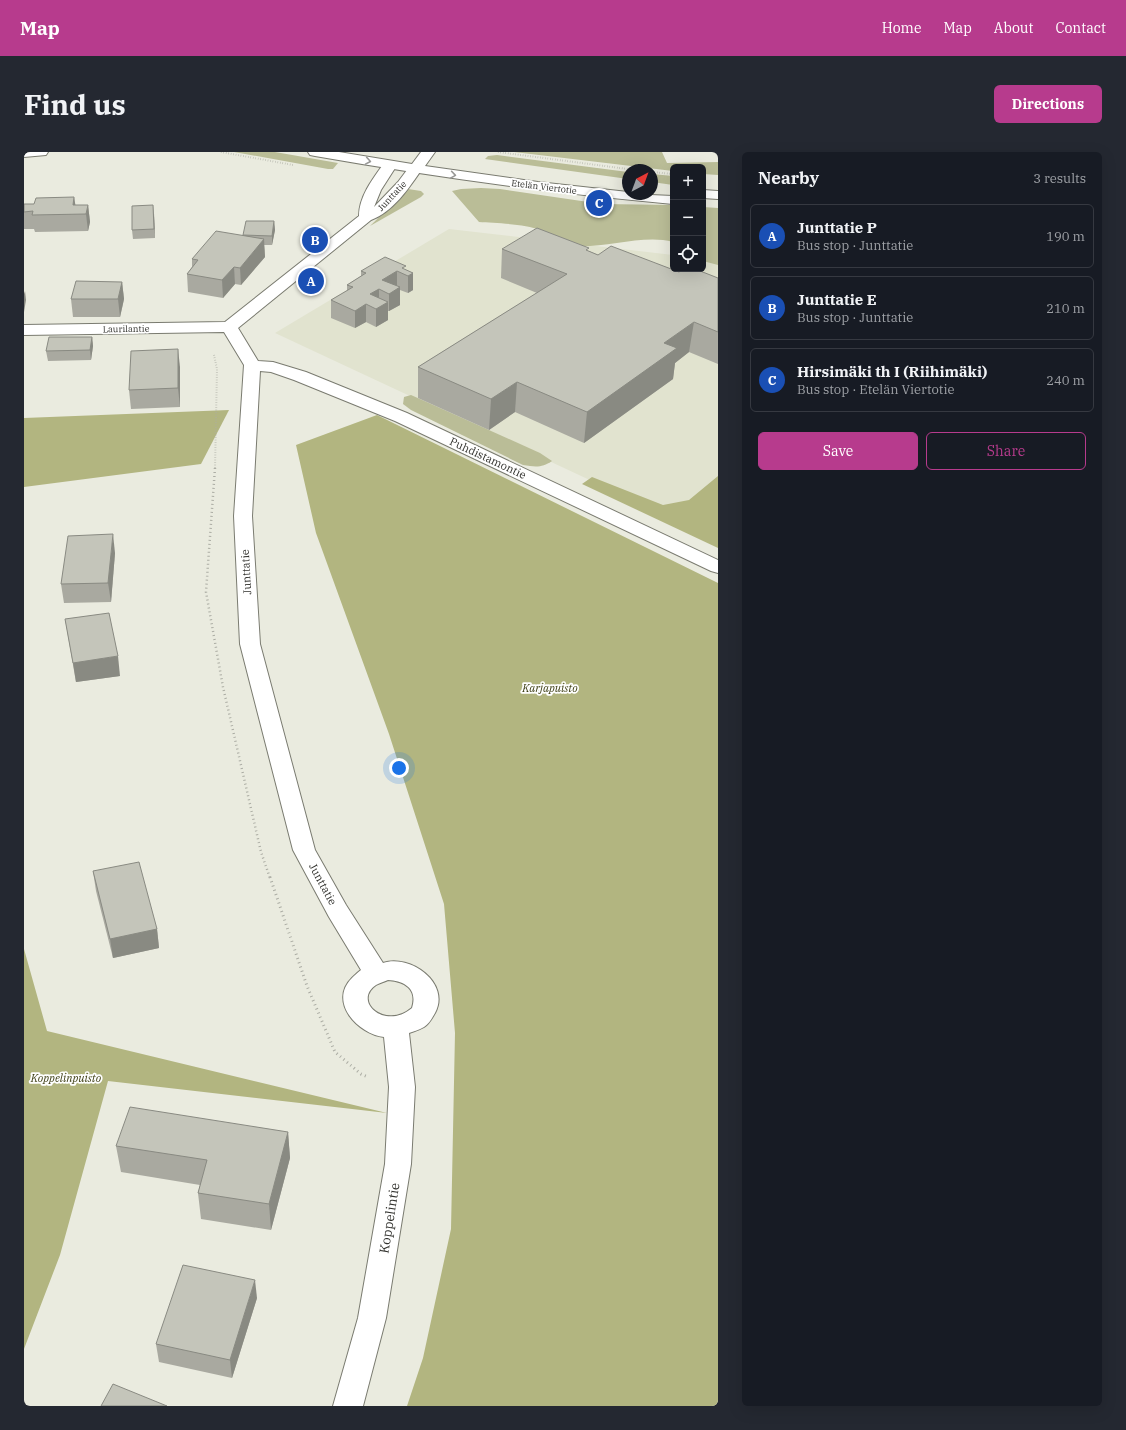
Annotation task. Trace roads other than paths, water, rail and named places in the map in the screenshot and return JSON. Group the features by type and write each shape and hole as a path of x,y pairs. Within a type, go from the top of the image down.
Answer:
{"street":[{"path":"24,153 41,152"},
{"name":"Etelän Viertotie","path":"315,152 415,169 542,187 670,200"},
{"name":"Etelän Viertotie","path":"416,154 574,179 622,184"},
{"name":"Junttatie","path":"229,327 366,217 377,213 403,185 415,169 416,154 390,165 379,180 365,210 366,217"},
{"path":"658,189 670,190"},
{"path":"706,194 718,195"},
{"path":"706,203 718,204"},
{"path":"229,327 252,365"},
{"name":"Laurilantie","path":"24,330 229,327"},
{"name":"Junttatie","path":"252,365 243,516 250,644 304,850 337,911 376,973"},
{"name":"Puhdistamontie","path":"252,365 273,367 300,376 401,417 718,567"},
{"path":"398,971 408,974 417,980 423,987 426,995 426,1004 423,1012 416,1019 396,1027 384,1027 373,1024 364,1018 358,1010 355,1002 355,993 359,985 376,973 398,971"},
{"name":"Koppelintie","path":"348,1406 372,1318 398,1164 402,1087 396,1027"}],"place":[{"name":"Hirsimäki th I (Riihimäki)","path":"599,203"},
{"name":"Junttatie E","path":"315,240"},
{"name":"Junttatie P","path":"311,281"}],"park label":[{"name":"Karjapuisto","path":"550,688"},
{"name":"Koppelinpuisto","path":"66,1078"}]}
